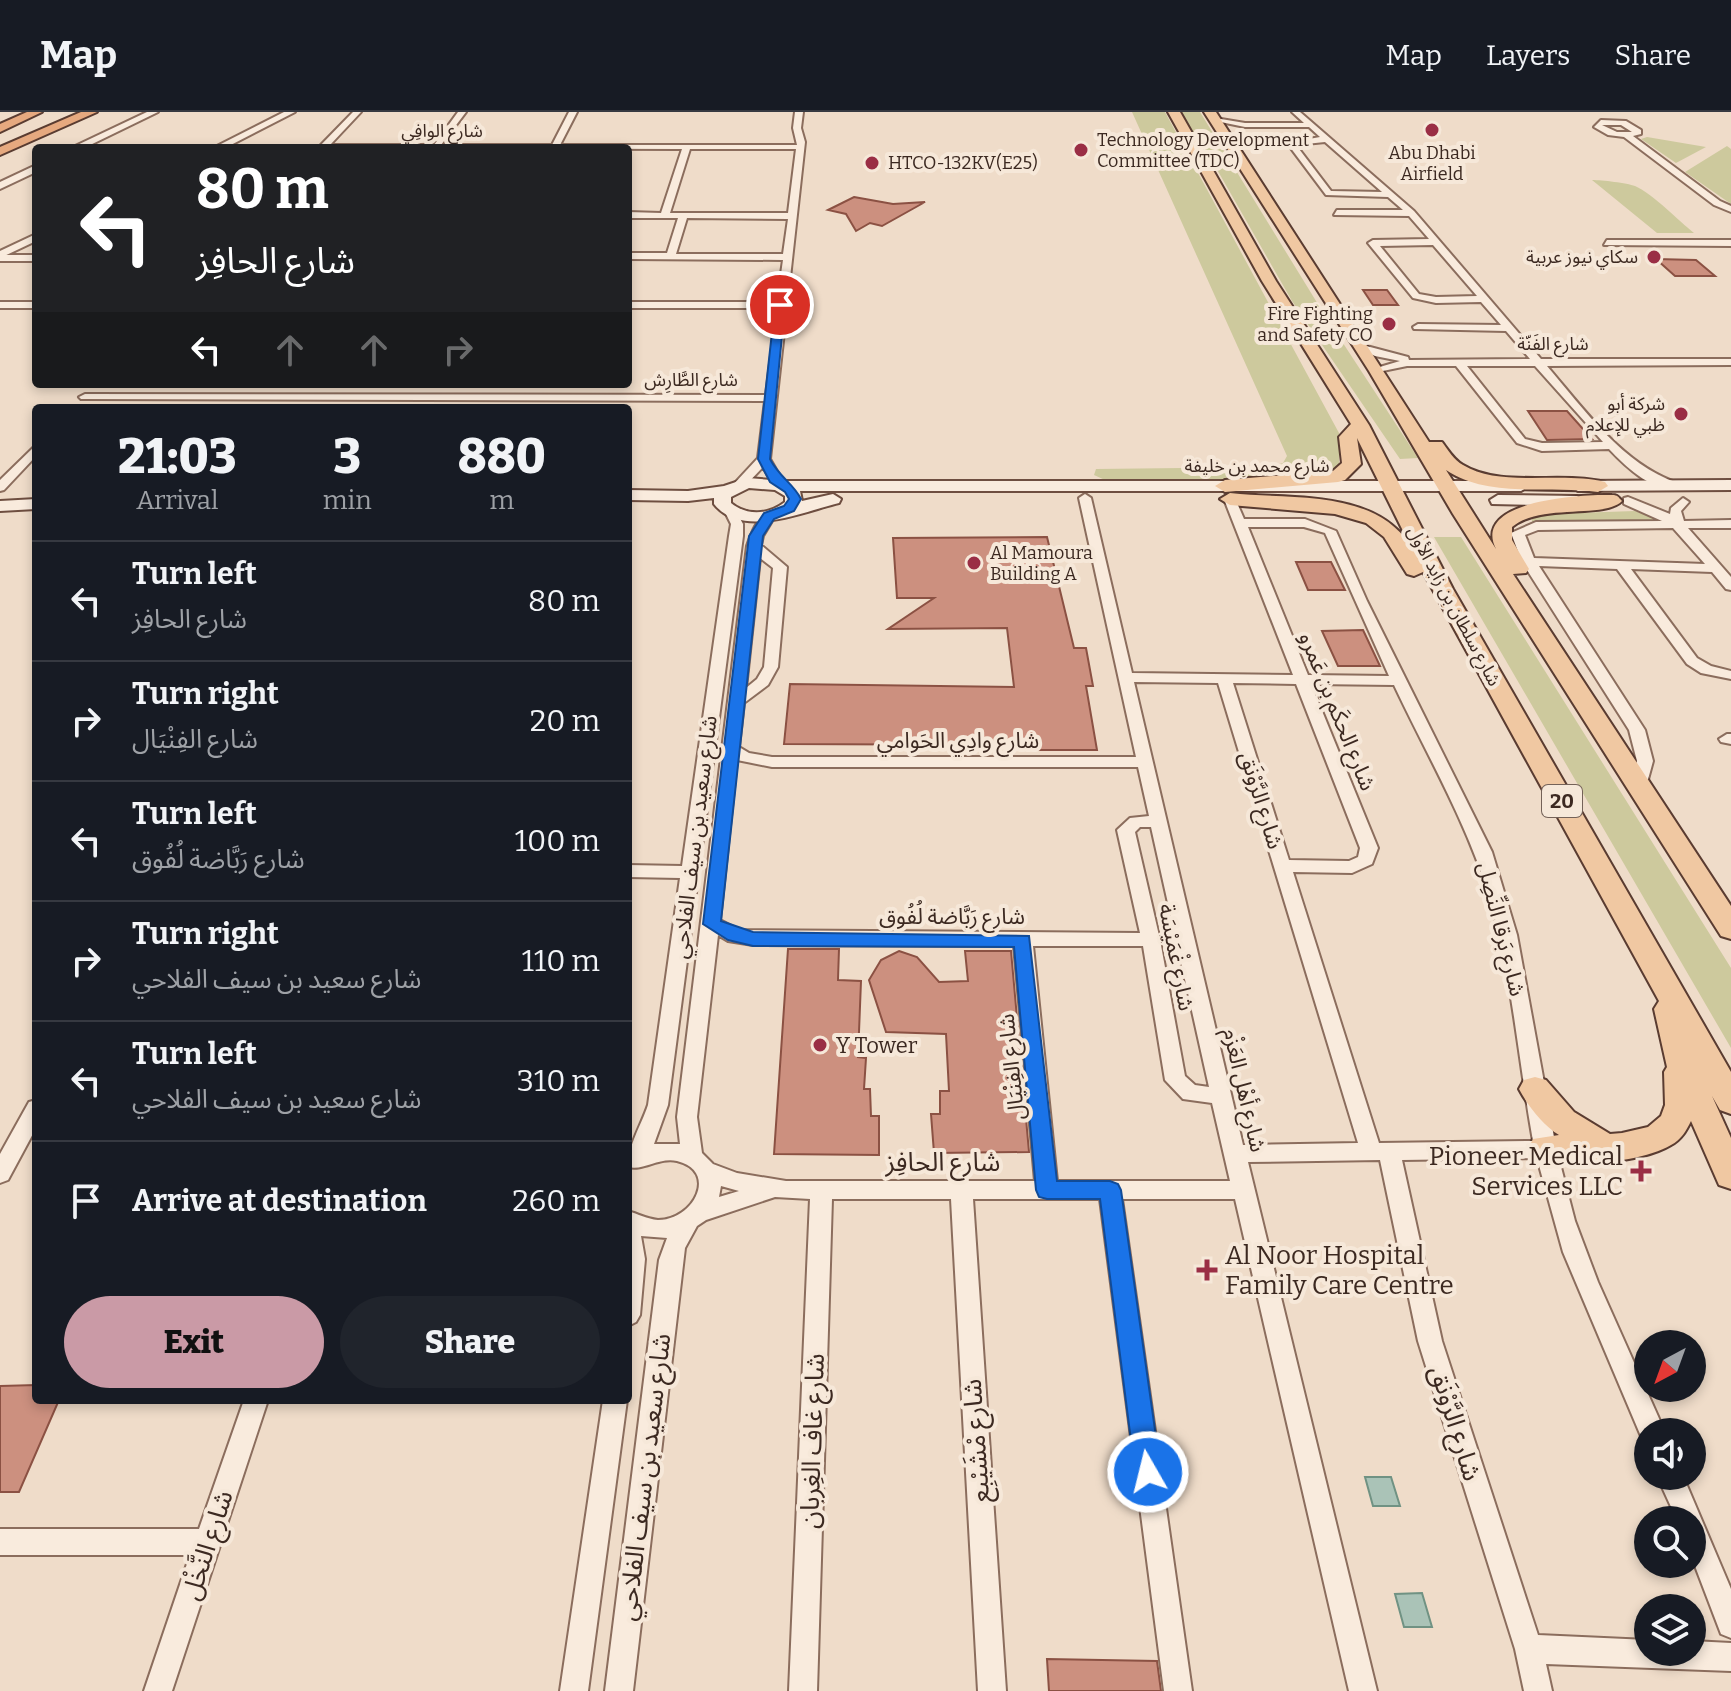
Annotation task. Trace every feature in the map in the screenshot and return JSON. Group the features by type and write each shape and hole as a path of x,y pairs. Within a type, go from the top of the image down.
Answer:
{"highway":[{"path":"0,128 36,112"},
{"path":"0,142 65,112"},
{"path":"0,151 91,112"}],"main road":[{"name":"شارع سلطان بن زايد الأول","path":"1174,112 1269,281 1360,425 1442,589 1731,1101"},
{"path":"1216,121 1731,929"},
{"path":"1228,492 1338,476 1352,464 1348,437 1360,425"},
{"path":"1410,428 1427,437 1452,466 1472,475 1492,479 1569,482 1613,496"},
{"name":"شارع محمد بن خليفة","path":"730,499 759,482 781,486 1613,496 1678,494 1731,485"},
{"path":"781,486 794,494 789,509"},
{"path":"1228,492 1365,515 1390,532 1415,572 1442,589"},
{"name":"شارع محمد بن خليفة","path":"769,516 841,499 1085,498 1228,492"},
{"name":"شارع محمد بن خليفة","path":"1613,496 1678,494 1731,501"},
{"path":"0,497 32,495"},
{"path":"632,495 730,499"},
{"path":"1512,587 1519,577 1519,570 1501,537 1502,527 1508,519 1529,510 1613,496"},
{"path":"632,504 730,499"},
{"path":"730,499 742,516 769,516"},
{"path":"0,506 32,504"},
{"path":"1545,1149 1646,1143 1662,1135 1673,1124 1680,1111 1681,1095 1678,1056 1663,980"},
{"path":"1678,1056 1731,1175"},
{"path":"1535,1089 1562,1121 1603,1146"}],"street":[{"path":"123,125 142,112"},
{"path":"84,144 154,112"},
{"path":"226,144 291,112"},
{"path":"325,144 357,112"},
{"path":"437,144 462,112"},
{"path":"556,144 573,112"},
{"path":"730,499 764,459 800,147 797,128 799,112"},
{"path":"1296,112 1411,213 1612,445 1636,469 1678,494 1675,511 1679,524"},
{"path":"1587,115 1605,132 1626,135 1638,132 1607,112"},
{"path":"1216,121 1245,125 1310,125"},
{"path":"1216,121 1245,125"},
{"path":"1597,125 1607,122 1624,124"},
{"path":"1626,135 1730,215"},
{"path":"1327,139 1291,143 1327,192 1339,195 1393,195"},
{"name":"شارع الوافِي","path":"632,147 800,147"},
{"path":"665,215 687,147"},
{"path":"0,186 32,170"},
{"path":"1337,213 1411,213"},
{"path":"632,215 792,216"},
{"path":"671,256 683,216"},
{"path":"0,256 32,239"},
{"path":"1437,242 1373,243 1416,296 1436,300 1485,299"},
{"path":"1607,243 1731,243"},
{"path":"0,256 32,258"},
{"path":"632,258 787,257"},
{"path":"0,305 31,305"},
{"path":"632,305 780,305"},
{"path":"1418,327 1510,328"},
{"name":"شارع الفَنّة","path":"1359,345 1379,354 1407,359 1731,362"},
{"name":"شارع الفَنّة","path":"1377,371 1399,364 1583,358"},
{"path":"1459,363 1515,437 1526,443 1548,447 1612,445"},
{"path":"1473,363 1526,433 1548,447"},
{"path":"79,404 93,388"},
{"path":"241,404 254,388"},
{"name":"شارع الطَّارِش","path":"85,397 247,397 413,403 589,403 769,398"},
{"path":"0,487 32,453"},
{"path":"764,459 781,486"},
{"name":"شارع الحكَم بن عَمرو","path":"1228,492 1367,842 1369,854 1366,860 1352,867 1282,866"},
{"path":"1613,496 1653,509 1679,524 1731,586"},
{"name":"شارع أهْل العَزْم","path":"1085,498 1221,1096 1363,1691"},
{"name":"شارع سعيد بن سيف الفلاحي","path":"632,1160 655,1119 736,536 737,524 730,499"},
{"name":"شارع سعيد بن سيف الفلاحي","path":"619,1691 670,1260 674,1246 711,1188 700,1163 687,1117 754,546 759,528 769,516"},
{"name":"شارع بَرقا النِّصِل","path":"1238,523 1312,523 1330,531 1494,880 1518,973 1545,1149 1574,1250 1646,1418"},
{"path":"1639,783 1645,761 1637,730 1529,562 1517,537 1521,530 1536,526 1731,524"},
{"name":"شارع سعيد بن سيف الفلاحي","path":"737,701 768,675 774,648 780,567 754,546"},
{"path":"1529,562 1715,568"},
{"path":"1622,567 1692,661 1706,670 1731,675"},
{"path":"1127,677 1400,681"},
{"name":"شارع الرَّوْنَق","path":"1224,679 1282,866 1380,1151 1445,1394 1529,1649 1538,1691"},
{"name":"شارع وادِي الحَوامي","path":"730,749 744,757 772,762 1144,762"},
{"name":"شارع وادِي الحَوامي","path":"728,776 743,768 772,762"},
{"name":"شارع غْمَيْسَة","path":"1160,821 1136,822 1126,830 1151,940 1175,1080 1190,1093 1221,1096"},
{"path":"632,871 690,872"},
{"name":"شارع رَبَّاضة لُفُوق","path":"712,924 735,936 753,939 1151,940"},
{"name":"شارع رَبَّاضة لُفُوق","path":"707,956 733,943 753,939"},
{"name":"شارع الفِنْيَال","path":"1023,940 1047,1190"},
{"path":"0,1174 32,1115"},
{"name":"شارع الحافِز","path":"632,1162 664,1149 736,1182 786,1190 1244,1190"},
{"path":"1235,1154 1545,1149"},
{"name":"شارع الحافِز","path":"632,1223 655,1230 671,1228 750,1196 786,1190"},
{"name":"شارع غاف الغِربان","path":"803,1691 821,1190"},
{"name":"شارع مْشَيْبِع","path":"961,1190 992,1691"},
{"path":"1110,1190 1178,1691"},
{"name":"شارع سعيد بن سيف الفلاحي","path":"632,1247 632,1278"},
{"name":"شارع النَّخْل","path":"158,1691 255,1404"},
{"name":"شارع سعيد بن سيف الفلاحي","path":"574,1691 614,1404"},
{"path":"0,1542 209,1542"},
{"path":"1706,1560 1731,1624"},
{"path":"1529,1649 1731,1657"}],"shaded area":[{"path":"1132,112 1165,112 1339,433 1339,471 1258,480 1105,480 1094,475 1096,469 1269,467 1283,463 1287,456"},
{"path":"1180,112 1200,112 1324,314 1418,458 1400,459 1292,301 1211,159"},
{"path":"1647,137 1706,147 1676,163 1641,139"},
{"path":"1727,146 1731,149 1731,204 1685,172"},
{"path":"1592,180 1635,186 1658,201 1694,233 1657,233"},
{"path":"1635,511 1661,520 1532,522 1532,518 1546,514"},
{"path":"1434,537 1461,537 1731,968 1731,1048"},
{"path":"1365,1477 1391,1477 1400,1506 1373,1506"},
{"path":"1422,1593 1432,1627 1404,1627 1395,1594"}],"building":[{"path":"854,197 893,204 925,202 882,226 870,223 856,231 846,214 828,210"},
{"path":"1656,259 1696,260 1715,276 1675,276"},
{"path":"1363,290 1387,290 1398,305 1373,305"},
{"path":"1528,411 1567,411 1592,439 1547,440"},
{"path":"1047,537 1074,648 1086,648 1093,686 1086,686 1097,750 1021,750 1020,745 784,744 790,684 1014,687 1007,628 888,629 934,598 897,598 893,538"},
{"path":"1296,562 1331,562 1345,590 1308,590"},
{"path":"1363,630 1380,666 1338,666 1322,631"},
{"path":"788,949 839,949 838,980 861,981 858,1057 866,1058 864,1089 870,1089 871,1116 879,1116 879,1155 774,1154"},
{"path":"899,951 917,957 939,982 968,981 965,951 1011,951 1029,1152 934,1153 931,1114 940,1114 940,1091 949,1091 946,1034 886,1032 869,980 881,960"},
{"path":"32,1385 32,1404 57,1404 19,1492 0,1492 0,1386"},
{"path":"1047,1659 1157,1661 1161,1691 1049,1691"}],"place":[{"name":"Abu Dhabi Airfield","path":"1432,130"},
{"name":"Technology Development Committee (TDC)","path":"1081,150"},
{"name":"HTCO-132KV(E25)","path":"872,163"},
{"name":"سكاي نيوز عربية","path":"1654,257"},
{"name":"Fire Fighting and Safety CO","path":"1389,324"},
{"name":"شركة أبو ظبي للإعلام","path":"1681,414"},
{"name":"Al Mamoura Building A","path":"974,563"},
{"name":"Y Tower","path":"820,1045"},
{"name":"Pioneer Medical Services LLC","path":"1641,1171"},
{"name":"Al Noor Hospital Family Care Centre","path":"1207,1270"}],"route":[{"path":"780,305 764,459 775,480 790,490 795,499 789,509 769,516 756,536 712,924 735,936 753,939 1023,940 1047,1190 1110,1190 1148,1472"}]}
